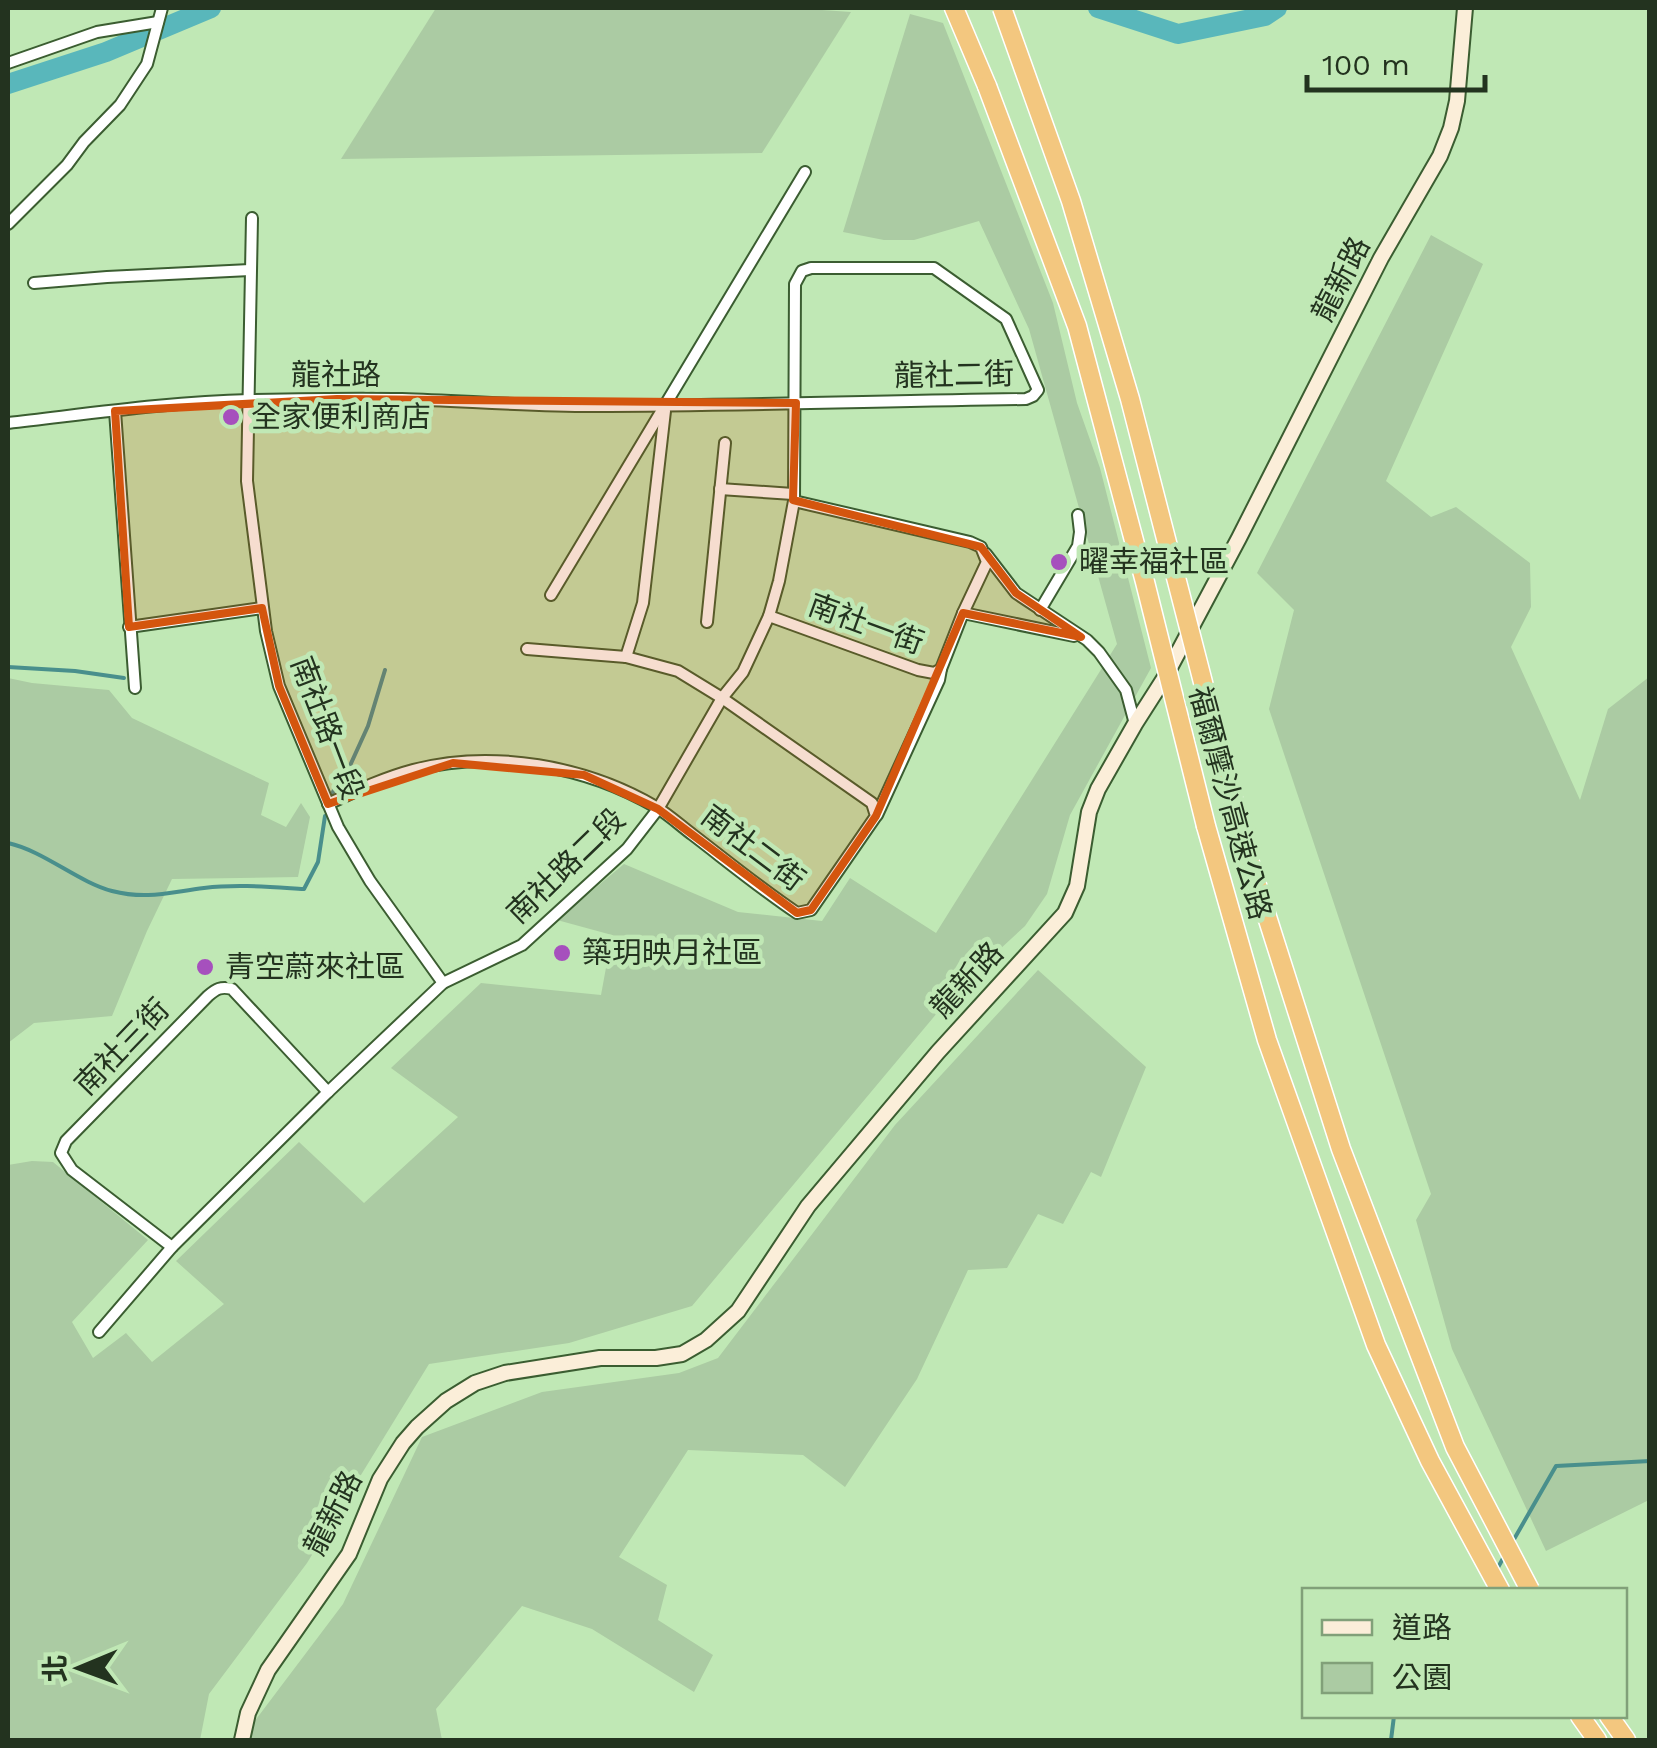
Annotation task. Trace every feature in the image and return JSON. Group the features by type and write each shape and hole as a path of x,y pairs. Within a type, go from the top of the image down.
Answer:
{"highway":[{"path":"954,8 987,86"},
{"name":"福爾摩沙高速公路","path":"968,8 987,86 1077,326 1206,826 1266,1040 1376,1344 1430,1461 1499,1588"},
{"name":"福爾摩沙高速公路","path":"1002,8 1093,272 1130,399 1248,857 1341,1149 1455,1447 1529,1588"},
{"path":"1581,1718 1597,1740"},
{"path":"1610,1718 1626,1740"}],"street":[{"path":"8,224 120,105 147,64 162,8"},
{"name":"龍新路","path":"242,1740 248,1713 268,1670 349,1554 380,1479 403,1443 446,1401 475,1383 505,1373 600,1358 682,1354 706,1340 738,1310 808,1206 938,1052 1065,913 1077,886 1089,812 1098,790 1165,677 1382,258 1440,156 1458,101 1465,8"},
{"path":"8,63 97,32 158,22"},
{"path":"551,595 806,172"},
{"name":"南社路一段","path":"252,218 247,481 262,608 279,686 338,828 370,881 443,983"},
{"name":"龍社二街","path":"666,405 1026,400 1038,390 1006,319 934,268 810,268 802,272 796,284 796,403"},
{"path":"34,283 250,270"},
{"name":"龍社路","path":"8,423 247,400 666,405"},
{"name":"南社路二段","path":"99,1332 172,1247 443,983 522,945 626,849 658,808 722,698 743,672 769,616 794,497 796,403"},
{"path":"626,656 644,603 666,405"},
{"path":"115,411 135,688"},
{"path":"707,622 725,443"},
{"path":"720,489 794,497 981,547 1016,593 1084,639 1120,680 1135,724"},
{"path":"1040,610 1078,546 1078,515"},
{"name":"南社一街","path":"769,616 927,672 941,669 987,562 986,554"},
{"path":"129,627 262,608"},
{"path":"962,614 1084,639"},
{"path":"527,650 626,656 678,671 872,803 876,816"},
{"name":"南社二街","path":"328,804 370,784 453,763 506,762 584,775 658,808 796,913 811,910 876,816 941,669"},
{"name":"南社三街","path":"172,1247 72,1170 62,1154 66,1141 208,996 216,989 232,989 328,1092"}],"highlighted area":[{"path":"337,399 796,403 793,500 981,547 1016,593 1081,637 963,613 876,816 811,910 797,913 658,809 584,775 453,763 328,804 279,686 262,608 129,627 115,411"}],"green space":[{"path":"436,8 793,8 851,12 762,153 341,159"},
{"path":"910,14 943,23 1053,303 1151,668 1070,815 1047,894 1025,926 958,988 692,1306 569,1343 429,1364 307,1563 209,1694 200,1740 8,1740 8,1165 53,1162 148,1240 72,1322 93,1358 126,1333 152,1362 224,1304 176,1261 299,1142 364,1203 458,1117 391,1068 481,983 601,995 612,935 557,920 624,864 738,912 822,921 850,878 936,933 1117,644 1029,329 979,221 914,240 884,240 843,232"},
{"path":"1431,235 1483,264 1386,481 1431,517 1456,507 1530,563 1531,607 1511,647 1580,800 1608,709 1649,677 1649,1500 1546,1551 1452,1349 1416,1220 1431,1194 1269,709 1294,610 1257,573"},
{"path":"8,678 109,690 132,718 269,783 261,815 286,827 301,803 310,817 298,877 172,879 112,1016 34,1023 8,1043"},
{"path":"1038,970 1146,1067 1101,1177 1091,1172 1063,1224 1038,1214 1007,1268 968,1270 917,1379 845,1487 803,1455 688,1450 619,1557 667,1585 658,1620 713,1655 694,1692 592,1629 522,1606 436,1709 442,1740 251,1740 251,1726 343,1604 422,1437 542,1392 679,1373 718,1358 895,1125"}],"waterway":[{"path":"8,84 106,52 211,8"},
{"path":"1098,8 1178,34 1265,16 1277,8"},
{"path":"8,667 124,678"},
{"path":"332,794 368,726 385,670"},
{"path":"8,843 99,887 125,894 229,886 304,889 318,862 325,816"},
{"path":"1513,1541 1556,1466 1650,1461"},
{"path":"1496,1571 1506,1553"},
{"path":"1391,1740 1394,1718"}],"place":[{"name":"全家便利商店","path":"231,417"},
{"name":"曜幸福社區","path":"1059,562"},
{"name":"築玥映月社區","path":"562,953"},
{"name":"青空蔚來社區","path":"205,967"}]}
